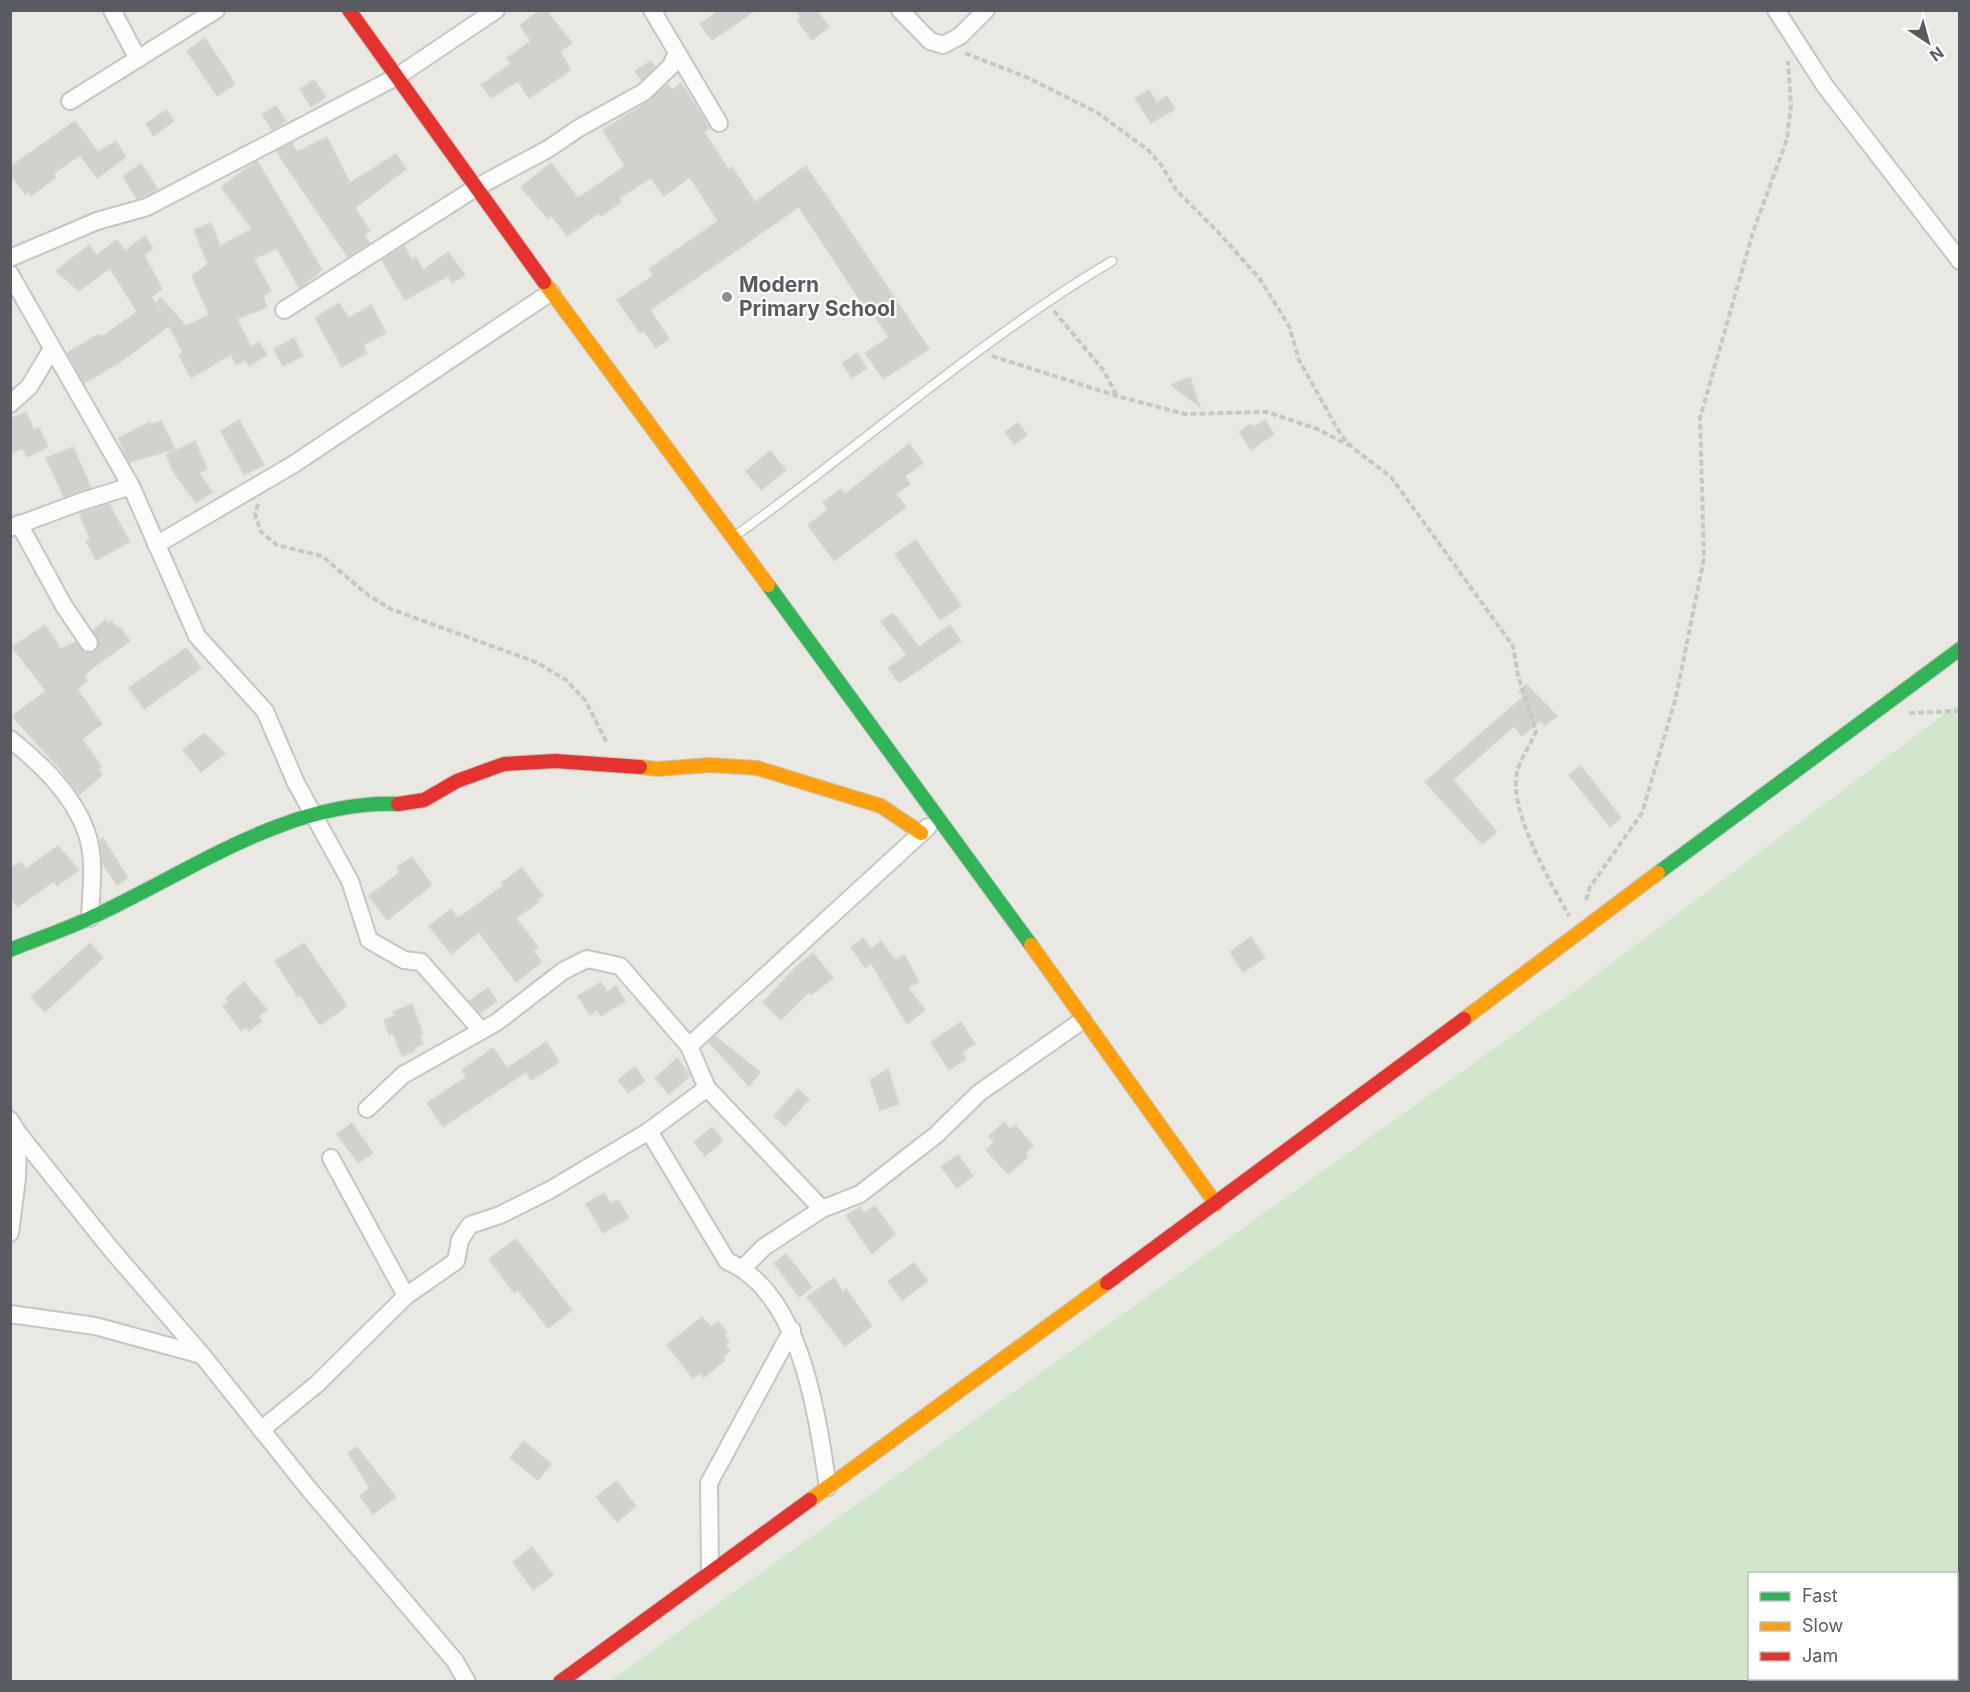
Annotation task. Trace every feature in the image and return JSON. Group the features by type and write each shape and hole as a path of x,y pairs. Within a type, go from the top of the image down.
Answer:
{"street":[{"path":"112,10 138,59"},
{"path":"70,101 216,10"},
{"path":"349,10 551,292 939,816 1216,1204"},
{"path":"10,258 97,221 147,207 398,76 496,10"},
{"path":"652,10 719,123"},
{"path":"900,10 930,41 943,45 960,36 986,10"},
{"path":"1776,10 1825,87 1959,261"},
{"path":"284,310 477,187 644,92 671,66 677,52"},
{"path":"10,274 16,297 51,349 131,486 197,636 265,711 312,813 350,881 369,940 404,960 421,962 480,1029"},
{"path":"156,545 264,483 551,292"},
{"path":"10,404 29,387 51,349"},
{"path":"88,644 15,526 131,486"},
{"path":"560,1682 1216,1204 1272,1159 1853,725 1959,649"},
{"path":"10,739 40,763 58,784 87,832 92,875 90,918"},
{"path":"10,950 90,918 225,850 312,813 341,807 379,803 408,804 424,800 457,781 504,764 555,761 615,763 657,769 710,765 757,768 881,806 921,832"},
{"path":"689,1046 939,816"},
{"path":"367,1109 404,1075 480,1029 497,1022 563,971 587,959 620,966 689,1046 707,1088 822,1209"},
{"path":"743,1268 764,1246 822,1209 860,1194 936,1135 979,1093 1083,1020"},
{"path":"261,1430 317,1384 406,1296 456,1261 460,1240 470,1225 500,1215 550,1190 649,1131 707,1088"},
{"path":"10,1233 17,1178 14,1127"},
{"path":"14,1127 110,1248 202,1355 261,1430 455,1661 467,1682"},
{"path":"649,1131 727,1261 743,1268 760,1284 792,1330 816,1410 828,1487"},
{"path":"331,1158 406,1296"},
{"path":"10,1314 88,1324 202,1355"},
{"path":"710,1572 709,1483 792,1330"}],"lane":[{"path":"732,538 819,476 1046,302 1112,261"}],"path":[{"path":"943,45 1026,77 1098,113 1148,150 1162,166 1176,190 1260,279 1289,326 1299,360 1341,435 1353,448"},
{"path":"1577,933 1590,887 1642,813 1676,697 1704,558 1700,418 1753,232 1787,139 1791,105 1788,58"},
{"path":"1046,302 1104,371 1117,396"},
{"path":"980,352 1117,396 1185,414 1267,412 1317,429 1353,448 1391,477 1513,646 1518,676 1536,731 1516,774 1516,801 1548,878 1577,933"},
{"path":"264,483 255,514 261,532 277,545 322,556 368,595 390,609 538,663 566,680 585,700 601,729 615,763"},
{"path":"1905,713 1959,711"}],"green space":[{"path":"1959,703 1959,1681 610,1681 1573,992"}],"building":[{"path":"541,10 546,10 572,43 560,52 571,70 529,98 518,81 491,98 481,85 511,64 507,58 531,41 520,25"},
{"path":"720,10 756,10 712,40 700,24"},
{"path":"796,10 816,10 829,27 812,40 797,20 801,17"},
{"path":"205,38 235,84 217,96 187,51"},
{"path":"651,61 655,67 641,80 635,71"},
{"path":"314,80 326,97 311,107 300,89"},
{"path":"681,83 710,128 704,132 728,169 732,167 755,202 806,166 929,349 883,379 865,353 889,337 872,312 869,314 799,207 650,310 669,339 656,348 644,331 640,333 617,300 653,276 649,269 718,221 690,177 664,196 651,178 619,198 621,202 601,216 599,213 567,236 552,216 548,219 521,187 551,163 578,198 625,166 603,130 649,101 667,84 672,90"},
{"path":"1149,90 1157,103 1167,96 1175,109 1151,123 1135,98"},
{"path":"276,106 286,121 272,130 262,114"},
{"path":"166,110 174,121 153,136 146,124"},
{"path":"75,121 98,152 116,141 126,157 97,178 80,155 53,174 56,177 31,196 28,191 25,194 10,174 10,167"},
{"path":"327,137 350,183 396,154 406,169 355,208 370,231 364,235 369,243 348,257 276,151 292,143 297,152"},
{"path":"257,161 322,270 299,288 277,248 254,259 271,291 263,296 267,307 237,319 251,347 259,342 267,355 249,366 245,360 236,365 231,354 191,378 179,355 183,353 169,326 120,362 84,383 67,353 99,334 101,337 137,312 110,268 79,291 56,271 89,245 96,255 117,240 125,251 145,236 153,248 144,255 162,289 151,297 164,314 157,301 161,298 186,326 209,315 192,276 208,264 194,230 211,223 220,246 252,229 221,187"},
{"path":"141,164 158,190 137,199 123,176"},
{"path":"404,246 412,260 416,257 423,270 448,252 465,275 452,283 448,276 405,300 382,260"},
{"path":"339,303 349,318 371,305 386,333 363,345 367,353 342,367 315,318"},
{"path":"294,338 303,356 283,366 274,349"},
{"path":"857,353 867,368 852,378 842,363"},
{"path":"1190,377 1200,407 1171,385"},
{"path":"26,412 34,430 39,428 48,447 27,457 23,448 10,454 10,419"},
{"path":"239,420 264,465 244,475 221,431"},
{"path":"1265,420 1274,434 1251,450 1239,432 1251,424 1254,427"},
{"path":"161,421 175,449 129,462 118,438 150,422 151,425"},
{"path":"1018,423 1027,435 1014,444 1005,432"},
{"path":"195,441 207,469 199,473 212,492 196,503 175,474 166,455"},
{"path":"909,444 923,463 905,476 910,484 896,494 906,507 834,561 808,525 828,510 823,502 841,489 845,494"},
{"path":"73,447 91,488 64,497 46,458"},
{"path":"770,451 786,470 761,490 746,471"},
{"path":"109,504 130,542 96,560 86,541 90,539 79,513"},
{"path":"916,540 961,606 940,620 895,554"},
{"path":"893,613 919,647 950,625 961,641 899,683 888,668 907,655 881,622"},
{"path":"106,620 108,624 111,621 117,628 120,627 130,641 91,669 84,677 87,681 77,689 102,724 82,739 102,767 98,769 102,775 79,795 62,771 12,716 46,691 12,647 45,625 61,649 76,642 84,652 90,653 95,651 99,643 93,630"},
{"path":"186,648 201,668 144,709 129,688"},
{"path":"1526,684 1557,716 1545,725 1540,720 1522,736 1514,726 1453,780 1497,832 1482,844 1425,782 1523,697 1519,691"},
{"path":"204,733 225,754 201,772 183,750"},
{"path":"1581,766 1621,818 1610,827 1569,775"},
{"path":"103,838 128,878 117,885 102,863 100,840"},
{"path":"58,846 79,870 57,886 54,881 18,907 10,897 10,869 20,862 26,869"},
{"path":"412,857 432,885 387,920 369,896 400,872 397,867"},
{"path":"522,868 543,896 537,900 539,902 516,918 538,947 533,951 542,962 516,982 479,932 451,954 429,926 451,909 458,918 503,886 501,883"},
{"path":"1251,937 1265,958 1243,972 1230,952"},
{"path":"863,938 871,949 881,941 895,960 904,955 919,982 908,988 925,1010 907,1024 871,963 865,968 851,947"},
{"path":"90,943 103,958 45,1012 31,997"},
{"path":"304,943 347,1006 320,1025 300,995 298,997 275,961"},
{"path":"813,953 833,978 811,995 809,992 781,1020 763,1002 797,966"},
{"path":"244,982 267,1010 258,1017 262,1021 249,1031 245,1027 241,1031 223,1006 229,1002 226,998"},
{"path":"601,982 607,992 616,986 625,1001 601,1016 597,1010 590,1015 578,996"},
{"path":"488,988 497,1001 480,1013 469,1001"},
{"path":"412,1004 423,1034 420,1036 423,1044 414,1047 415,1051 402,1056 393,1033 389,1035 384,1020 395,1016 393,1012"},
{"path":"961,1022 975,1044 962,1052 966,1059 949,1070 931,1042"},
{"path":"715,1036 760,1072 749,1086 709,1042"},
{"path":"546,1042 559,1062 531,1080 526,1072 443,1127 427,1103 466,1077 462,1070 493,1048 507,1068"},
{"path":"677,1058 690,1076 669,1094 655,1078"},
{"path":"635,1067 645,1081 628,1093 618,1080"},
{"path":"888,1069 899,1104 880,1110 870,1080"},
{"path":"798,1089 809,1099 785,1126 774,1116"},
{"path":"1004,1122 1010,1129 1015,1125 1033,1146 1025,1153 1028,1157 1008,1174 986,1150 994,1142 989,1136"},
{"path":"352,1123 373,1153 358,1163 337,1134"},
{"path":"712,1127 723,1141 705,1156 694,1142"},
{"path":"958,1155 973,1176 957,1188 941,1167"},
{"path":"604,1193 611,1204 618,1200 629,1218 603,1233 586,1204"},
{"path":"875,1206 895,1234 872,1254 846,1216 860,1207 864,1213"},
{"path":"516,1239 572,1310 548,1328 518,1290 514,1293 489,1259"},
{"path":"786,1254 812,1287 799,1297 774,1263"},
{"path":"914,1263 928,1281 902,1300 888,1281"},
{"path":"834,1278 843,1292 846,1289 872,1326 845,1346 807,1297"},
{"path":"702,1317 711,1327 718,1321 727,1333 724,1335 729,1342 725,1345 730,1351 722,1357 725,1360 703,1378 700,1373 693,1378 667,1345"},
{"path":"524,1441 551,1464 538,1480 510,1458"},
{"path":"357,1447 396,1497 373,1514 360,1496 370,1488 348,1453"},
{"path":"616,1481 636,1506 617,1522 596,1497"},
{"path":"532,1547 553,1575 533,1590 513,1562"}],"traffic: fast":[{"path":"768,585 1031,945"},
{"path":"1658,873 1960,649"},
{"path":"10,950 90,918 201,861 277,826 317,814 357,806 398,804"}],"traffic: slow":[{"path":"544,282 768,585"},
{"path":"640,767 657,769 710,765 757,768 881,806 921,833"},
{"path":"1464,1019 1658,873"},
{"path":"1031,945 1216,1204"},
{"path":"810,1500 1107,1283"}],"traffic: jam":[{"path":"349,10 544,282"},
{"path":"398,804 424,800 457,781 504,764 555,761 640,767"},
{"path":"1107,1283 1464,1019"},
{"path":"560,1682 810,1500"}],"place":[{"name":"Modern Primary School","path":"727,297"}]}
